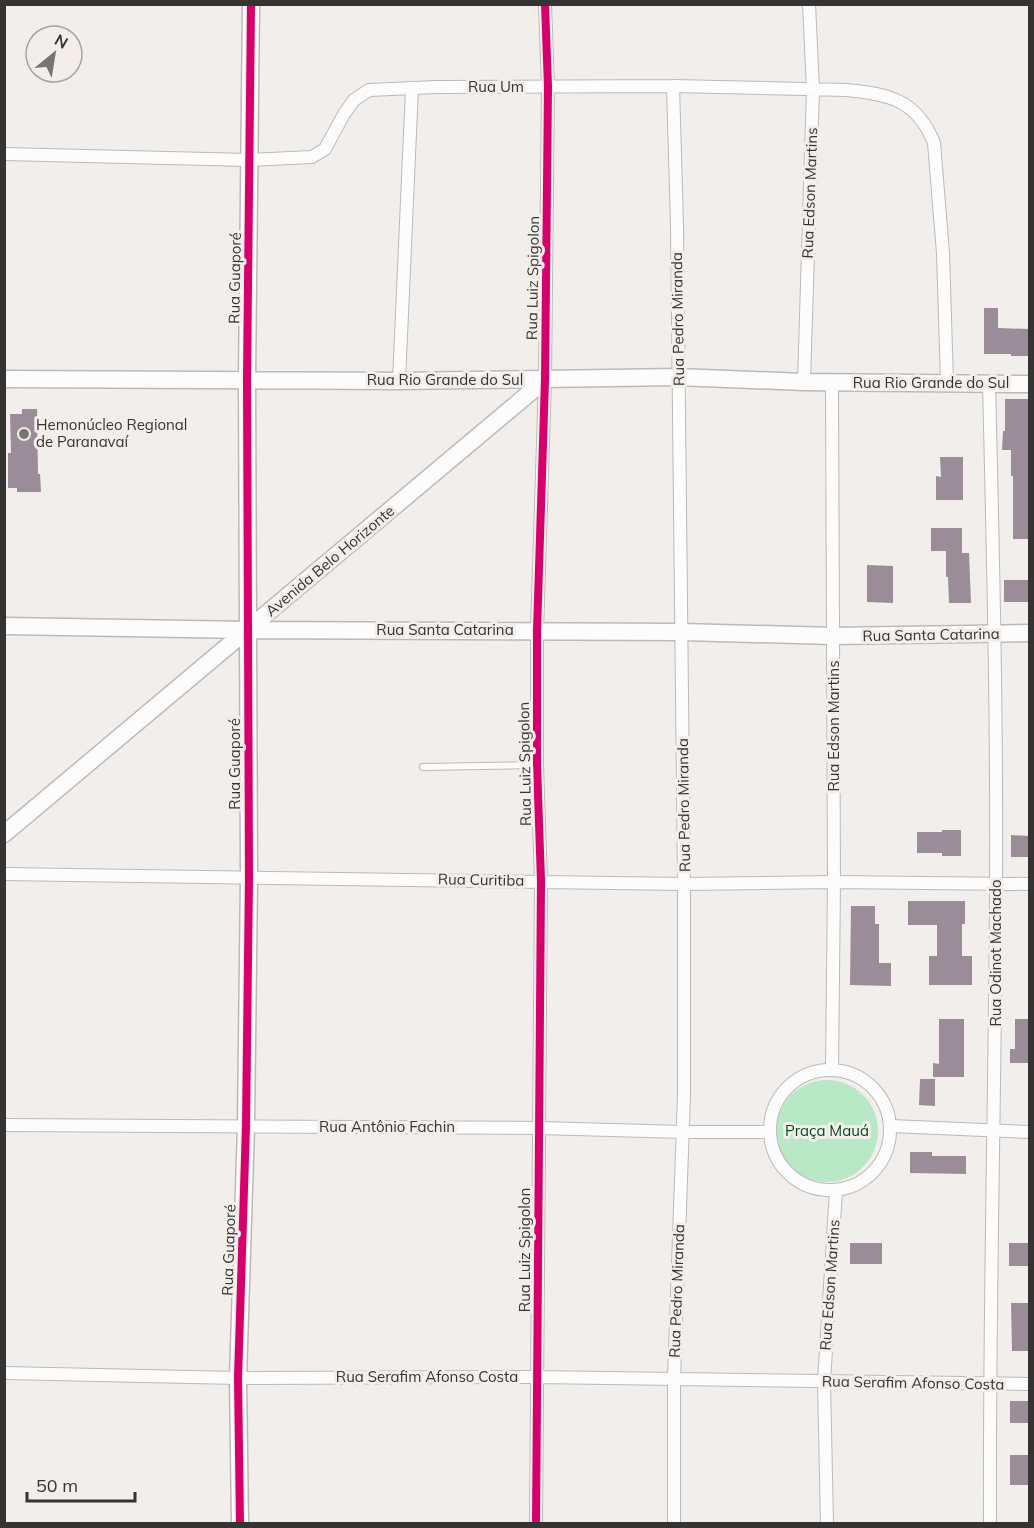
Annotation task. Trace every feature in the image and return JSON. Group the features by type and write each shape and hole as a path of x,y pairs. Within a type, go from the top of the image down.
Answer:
{"street":[{"name":"Rua Guaporé","path":"240,1524 238,1378 246,1126 249,877 247,379 251,4"},
{"name":"Rua Luiz Spigolon","path":"536,1524 541,881 537,765 537,631 545,380 548,87 545,4"},
{"name":"Rua Edson Martins","path":"804,382 813,89 809,4"},
{"name":"Rua Um","path":"4,154 249,160 312,157 325,149 354,100 369,90 436,87 672,86 847,90 874,93 899,100 915,113 930,131 934,143 943,253 947,382"},
{"name":"Rua Pedro Miranda","path":"672,86 677,225 684,884 683,1132 674,1379 674,1524"},
{"path":"399,381 412,88"},
{"name":"Rua Rio Grande do Sul","path":"4,379 399,381 678,377 804,382 1029,384"},
{"name":"Avenida Belo Horizonte","path":"4,834 545,380"},
{"name":"Rua Edson Martins","path":"832,382 834,882 832,1070"},
{"name":"Rua Odinot Machado","path":"989,383 995,634 996,884 989,1384 990,1524"},
{"name":"Rua Santa Catarina","path":"4,626 248,630 682,632 833,636 1029,633"},
{"name":"Rua Curitiba","path":"4,874 684,884 834,882 1029,884"},
{"path":"832,1070 849,1073 865,1081 878,1093 887,1108 891,1126 888,1149 877,1169 851,1187 836,1190 816,1189 798,1181 783,1168 774,1151 770,1132 771,1116 777,1100 787,1087 800,1077 815,1071 832,1070"},
{"name":"Rua Antônio Fachin","path":"4,1125 539,1128 770,1132"},
{"path":"891,1126 1029,1132"},
{"name":"Rua Edson Martins","path":"826,1524 824,1382 836,1190"},
{"name":"Rua Serafim Afonso Costa","path":"4,1373 238,1378 537,1377 1029,1384"}],"lane":[{"path":"423,767 537,765"}],"green space":[{"name":"Praça Mauá","path":"827,1080 846,1084 863,1095 874,1112 878,1131 874,1150 863,1167 846,1178 827,1182 808,1178 791,1167 780,1150 776,1131 780,1112 791,1095 808,1084"}],"building":[{"path":"984,308 998,308 998,328 1029,329 1029,356 984,354"},
{"path":"1005,399 1029,399 1029,539 1013,539 1011,450 1002,450 1003,431 1005,431"},
{"name":"Hemonúcleo Regional de Paranavaí","path":"22,409 37,409 38,474 40,474 41,492 17,492 17,488 8,488 8,453 11,453 10,414 22,414"},
{"path":"940,457 963,457 963,500 936,500 936,476 941,477"},
{"path":"931,528 962,528 962,553 969,553 971,603 949,603 946,551 931,551"},
{"path":"867,565 893,566 893,603 867,602"},
{"path":"1004,580 1029,580 1029,602 1004,602"},
{"path":"942,830 961,830 961,856 917,853 917,832 942,832"},
{"path":"1011,835 1029,836 1029,857 1011,857"},
{"path":"908,901 965,901 962,956 972,956 972,985 929,985 929,956 937,956 937,925 908,925"},
{"path":"851,906 875,906 875,924 879,924 879,963 891,963 891,986 850,985"},
{"path":"939,1019 964,1019 964,1077 933,1077 933,1063 939,1064"},
{"path":"1015,1019 1029,1019 1029,1063 1010,1063 1010,1049 1015,1049"},
{"path":"920,1079 935,1079 935,1106 919,1105"},
{"path":"910,1152 932,1152 932,1156 966,1156 966,1174 910,1173"},
{"path":"850,1243 882,1243 882,1264 850,1264"},
{"path":"1009,1243 1029,1243 1029,1266 1009,1266"},
{"path":"1011,1303 1029,1303 1029,1351 1012,1351"},
{"path":"1010,1401 1029,1401 1029,1423 1010,1423"},
{"path":"1010,1455 1029,1455 1029,1485 1010,1485"}],"cycle path":[{"path":"240,1524 238,1378 246,1126 249,877 247,379 251,4"},
{"path":"536,1524 541,881 537,765 537,631 545,380 548,87 545,4"}],"place":[{"name":"Hemonúcleo Regional de Paranavaí","path":"24,434"}]}
